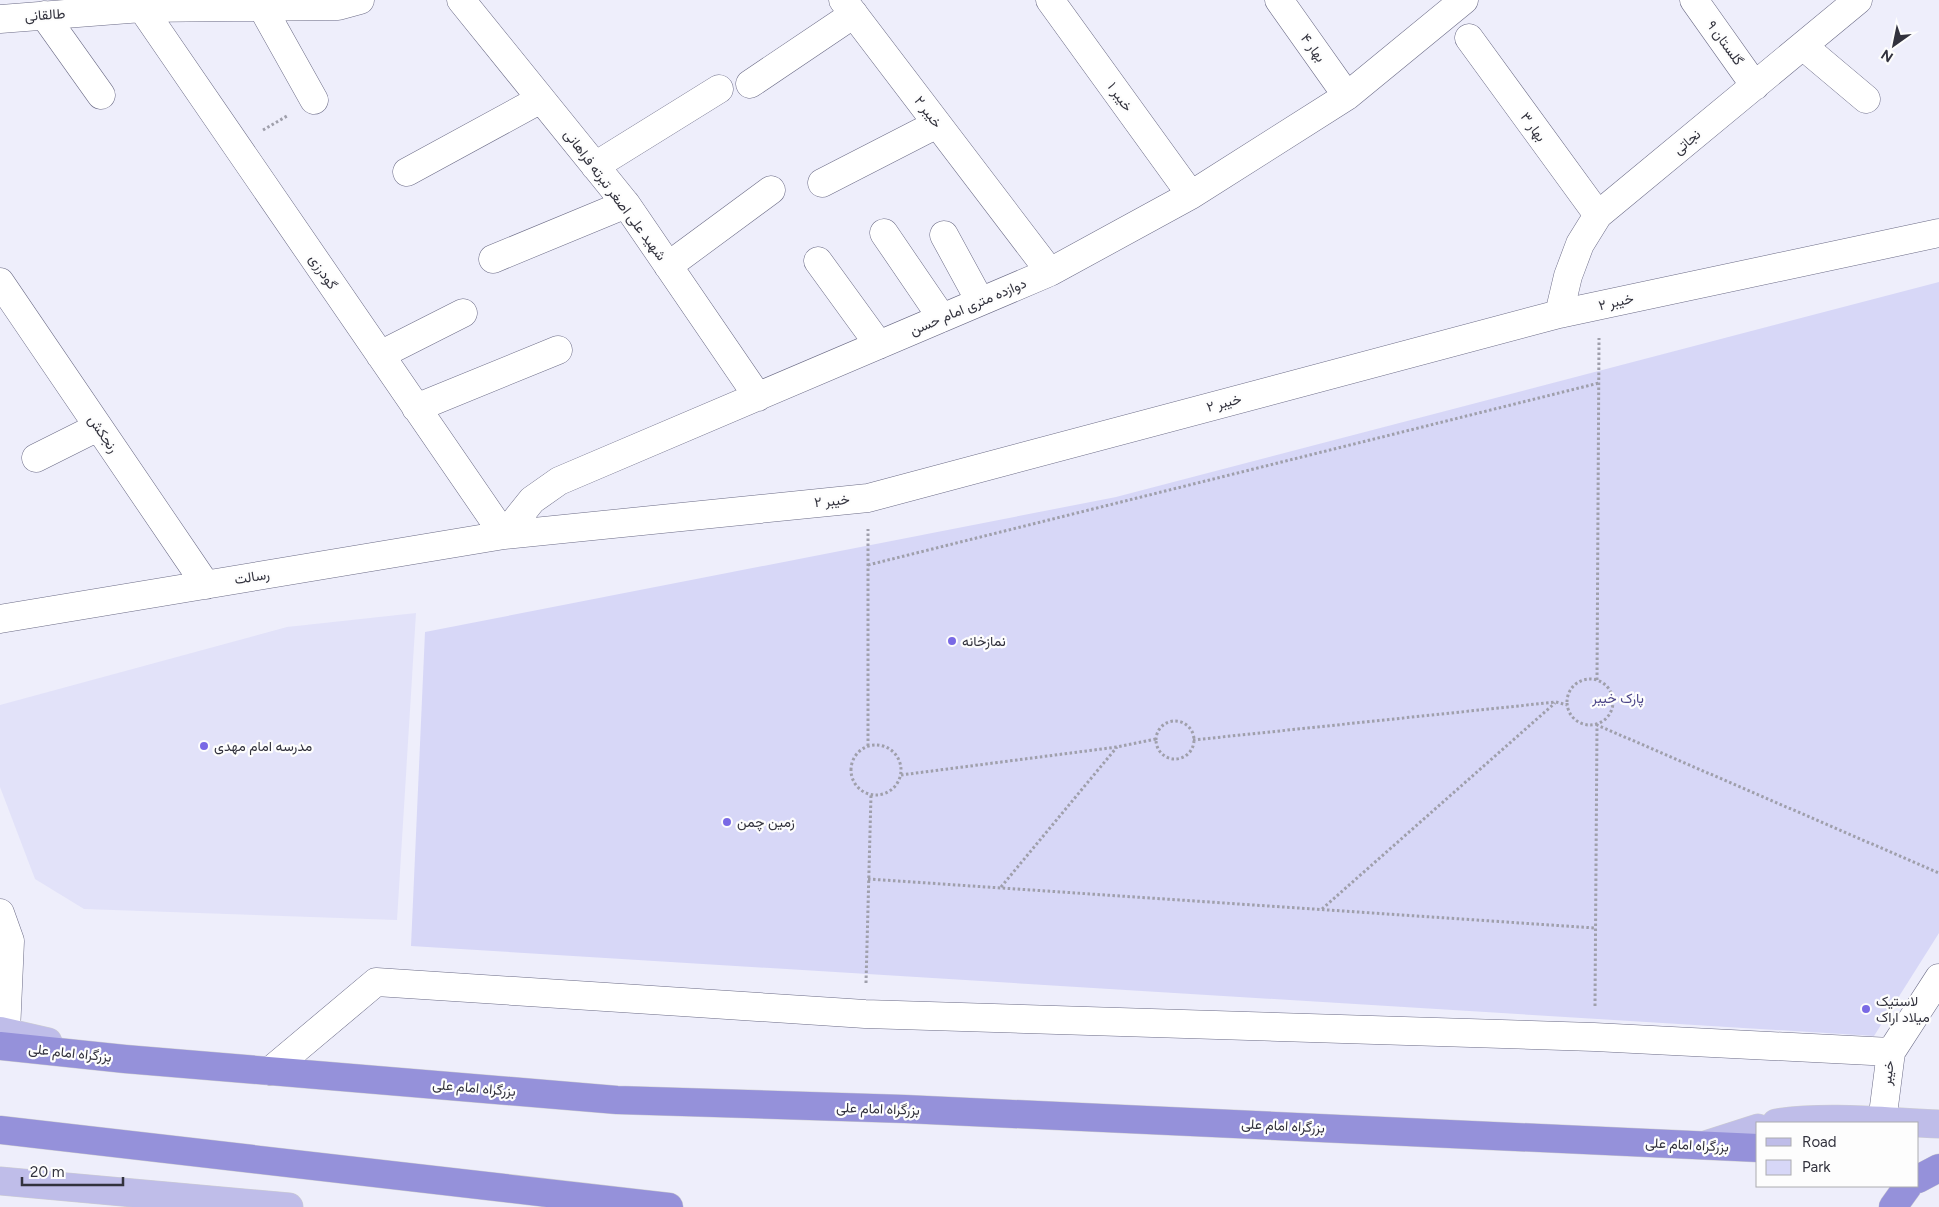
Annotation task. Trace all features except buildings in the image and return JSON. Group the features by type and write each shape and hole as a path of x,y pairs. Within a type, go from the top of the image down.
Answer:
{"highway":[{"name":"بزرگراه امام علی","path":"2,1036 125,1059 617,1100 914,1110 1756,1148"},
{"path":"0,1130 669,1207"},
{"path":"1919,1156 1939,1158"},
{"path":"1919,1178 1939,1168"},
{"path":"1893,1207 1907,1187"}],"main road":[{"path":"1784,1122 1800,1120 1882,1122"},
{"path":"1919,1123 1939,1124"},
{"path":"1704,1146 1756,1129"},
{"path":"0,1181 288,1207"}],"street":[{"name":"طالقانی","path":"0,19 142,8 338,6 360,0"},
{"name":"شهید علی اصغر تبرته فراهانی","path":"461,0 626,204 758,397"},
{"name":"خیبر ۱","path":"1050,0 1191,194"},
{"name":"بهار ۴","path":"1279,0 1347,96"},
{"name":"گلستان ۹","path":"1694,0 1755,86"},
{"name":"نجاتی","path":"1559,314 1568,276 1580,244 1598,215 1858,0"},
{"name":"دوازده متری امام حسن","path":"504,535 532,500 558,481 1050,272 1191,194 1347,96 1415,40 1448,5"},
{"path":"262,7 314,100"},
{"path":"750,84 848,7"},
{"name":"خیبر ۲","path":"848,7 1050,272"},
{"name":"گودرزی","path":"142,8 504,535"},
{"path":"44,15 101,95"},
{"name":"بهار ۳","path":"1468,38 1598,215"},
{"path":"1803,46 1866,99"},
{"path":"595,166 719,89"},
{"path":"407,172 541,99"},
{"path":"822,183 937,124"},
{"path":"668,266 771,190"},
{"path":"493,260 626,204"},
{"name":"خیبر ۲","path":"504,535 868,498 1559,314 1939,232"},
{"path":"884,233 942,318"},
{"path":"944,236 980,301"},
{"path":"818,261 879,345"},
{"name":"رنجکش","path":"1,285 206,585"},
{"path":"380,355 463,313"},
{"path":"416,408 558,350"},
{"path":"36,458 98,427"},
{"name":"رسالت","path":"0,620 504,535"},
{"path":"0,914 10,941 2,1036"},
{"name":"خیبر","path":"1882,1122 1891,1052 1939,978"},
{"path":"270,1071 376,982 865,1014 1594,1037 1891,1052"}],"path":[{"path":"237,145 314,100"},
{"path":"1597,680 1599,306"},
{"path":"868,565 1599,383"},
{"path":"868,498 868,746"},
{"path":"1582,680 1597,680 1609,688 1614,703 1609,716 1604,722 1589,726 1574,719 1569,713 1567,697 1570,690 1582,680"},
{"path":"1193,740 1556,702 1567,705"},
{"path":"1322,910 1556,702"},
{"path":"1178,721 1190,728 1193,740 1190,751 1185,755 1174,758 1168,757 1159,750 1156,739 1161,727 1166,723 1178,721"},
{"path":"1597,725 1939,873"},
{"path":"1594,1037 1597,725"},
{"path":"900,775 1117,747 1156,739"},
{"path":"868,746 882,746 895,754 901,768 900,775 893,788 879,795 871,795 857,786 851,772 852,764 855,756 868,746"},
{"path":"1001,888 1117,747"},
{"path":"865,1014 871,795"},
{"path":"868,879 1595,928"}],"shaded area":[{"name":"مدرسه امام مهدی","path":"416,613 397,920 84,909 35,879 0,787 0,705 287,627"}],"green space":[{"name":"پارک خیبر","path":"1939,282 1939,933 1874,1036 411,946 425,632 1116,497"}],"place":[{"name":"نمازخانه","path":"952,641"},
{"name":"مدرسه امام مهدی","path":"204,746"},
{"name":"زمین چمن","path":"727,822"},
{"name":"لاستیک میلاد اراک","path":"1866,1009"}]}
